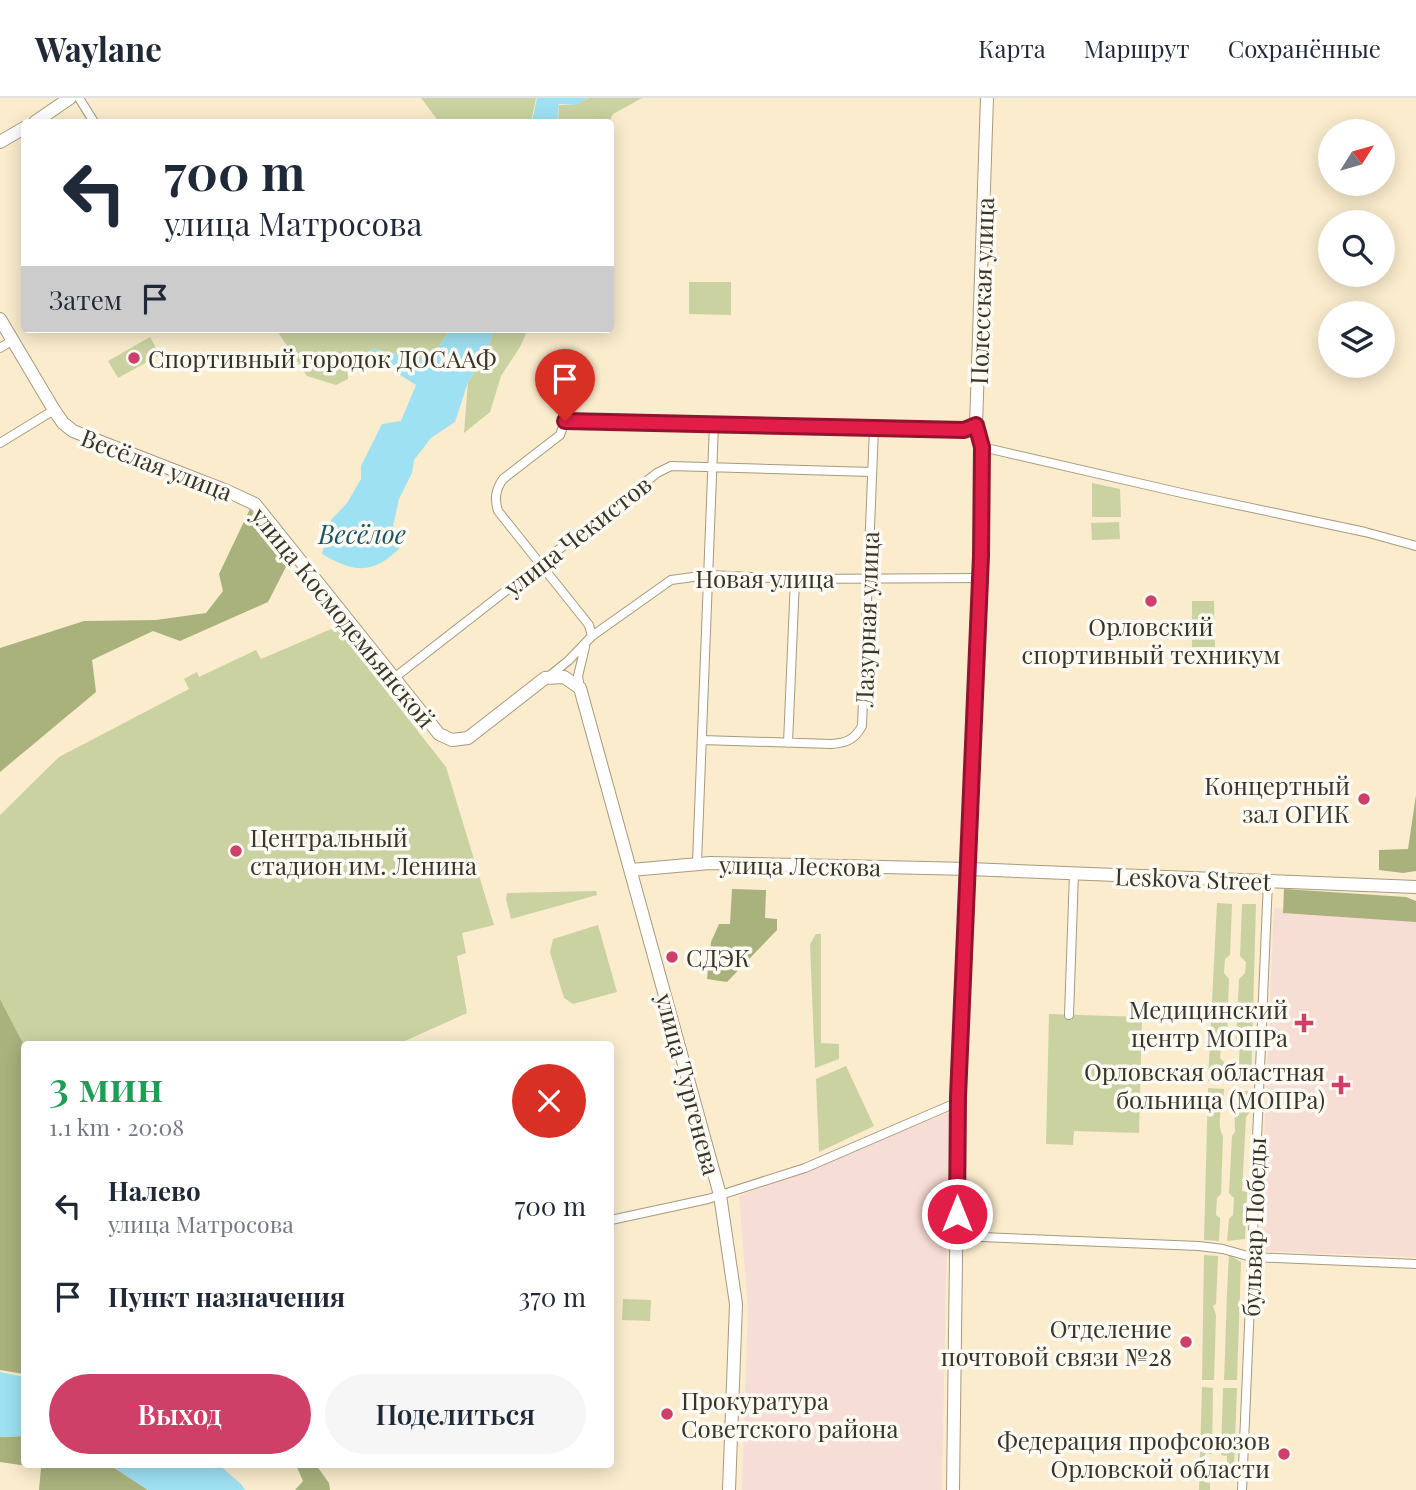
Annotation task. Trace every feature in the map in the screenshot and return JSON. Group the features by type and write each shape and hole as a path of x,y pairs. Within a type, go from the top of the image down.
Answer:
{"main road":[{"path":"39,119 70,98"},
{"name":"Полесская улица","path":"953,1490 958,1102 980,578 982,447 976,425 987,98"},
{"path":"0,142 21,130"},
{"name":"Весёлая улица","path":"0,318 54,410 73,431 249,500"},
{"name":"улица Космодемьянской","path":"249,500 255,504 439,734"},
{"path":"545,678 564,677 580,688"},
{"name":"Новая улица","path":"439,734 452,740 468,738 545,678"},
{"name":"улица Тургенева","path":"580,688 720,1195 736,1304 729,1490"},
{"name":"улица Лескова","path":"631,870 697,863 969,869"},
{"name":"Leskova Street","path":"969,869 1416,887"}],"street":[{"path":"79,98 92,119"},
{"path":"0,348 13,340"},
{"path":"0,443 54,410"},
{"path":"592,636 589,625 498,510 495,495 503,478 560,435 565,421 964,430 976,425"},
{"path":"697,863 715,424"},
{"name":"Лазурная улица","path":"702,740 841,743 857,736 862,726 874,428"},
{"path":"982,447 1173,492 1365,532 1416,546"},
{"name":"улица Чекистов","path":"394,678 657,472 671,466 871,472"},
{"name":"Новая улица","path":"545,678 592,636 671,580 708,575 794,579 980,578"},
{"path":"788,743 794,579"},
{"path":"580,688 578,676 586,644"},
{"path":"1069,1015 1074,873"},
{"name":"бульвар Победы","path":"1242,1490 1268,881"},
{"path":"614,1219 720,1195 805,1168 958,1102"},
{"path":"957,1236 1199,1246 1251,1257 1416,1264"}],"shaded area":[{"name":"Орловская областная больница (МОПРа)","path":"1274,908 1416,919 1416,1257 1259,1251"},
{"path":"949,1113 942,1490 742,1490 748,1308 739,1196"}],"green space":[{"path":"421,98 536,98 532,119 437,119"},
{"path":"589,98 642,98 613,114 610,119 558,119 559,105 575,105"},
{"path":"689,282 731,282 731,315 689,314"},
{"path":"279,333 448,333 430,361 373,349 347,361 348,379 336,385 307,376"},
{"path":"493,333 526,333 501,376 490,412 464,433 468,382 487,352"},
{"name":"Спортивный городок ДОСААФ","path":"150,337 160,355 118,378 108,361"},
{"path":"1092,483 1120,489 1121,517 1092,517"},
{"path":"250,509 289,561 268,602 180,641 153,631 92,660 96,692 0,772 0,648 84,621 156,620 206,613 223,591 219,574"},
{"path":"1119,522 1120,539 1092,540 1091,523"},
{"path":"1192,601 1214,601 1215,647 1192,647"},
{"name":"Центральный стадион им. Ленина","path":"336,627 446,767 494,925 462,933 466,953 457,956 467,1013 405,1041 22,1041 0,999 0,815 59,757 189,689 184,679 197,672 199,677 256,650 261,659"},
{"path":"1416,795 1416,871 1403,873 1379,870 1379,850 1408,849"},
{"path":"732,889 766,890 765,918 777,919 777,930 727,982 707,979 711,942 719,924 730,924"},
{"path":"1284,889 1406,897 1416,901 1416,922 1283,913"},
{"path":"596,891 597,895 511,919 506,899 507,893"},
{"path":"1217,903 1232,904 1230,955 1225,959 1224,973 1229,979 1227,1037 1221,1043 1220,1058 1225,1063 1224,1082 1208,1081"},
{"path":"1242,904 1256,904 1251,1084 1234,1083 1240,1042 1236,1039 1239,979 1245,973 1246,962 1240,956"},
{"path":"598,925 617,992 573,1004 564,998 550,952 553,939"},
{"path":"816,934 821,934 821,1043 839,1044 839,1059 815,1068 810,944"},
{"path":"0,999 22,1041 21,1374 0,1370"},
{"path":"1049,1014 1142,1017 1139,1133 1074,1131 1073,1145 1046,1144"},
{"path":"846,1066 874,1126 819,1152 816,1079"},
{"path":"1208,1088 1224,1089 1220,1120 1223,1136 1221,1194 1217,1198 1216,1215 1220,1218 1219,1241 1204,1240"},
{"path":"1234,1091 1250,1091 1242,1191 1247,1192 1245,1239 1227,1241 1234,1198 1229,1193 1232,1136 1235,1132"},
{"path":"1204,1255 1218,1256 1216,1304 1213,1306 1216,1315 1214,1380 1202,1380"},
{"path":"1229,1255 1241,1262 1237,1380 1224,1380"},
{"path":"623,1299 651,1300 650,1321 622,1320"},
{"path":"1202,1387 1213,1388 1212,1454 1205,1454 1204,1482 1210,1483 1210,1490 1199,1490"},
{"path":"1223,1388 1237,1388 1234,1468 1227,1468 1227,1456 1221,1455"},
{"path":"21,1436 21,1465 0,1462 0,1437"},
{"path":"41,1468 115,1468 148,1490 39,1490"},
{"path":"297,1468 318,1468 329,1483 330,1490 295,1490 303,1481"}],"water":[{"path":"537,98 588,98 576,105 559,104 557,119 533,119"},
{"name":"Весёлое","path":"448,333 493,333 487,351 468,382 455,422 431,438 414,460 412,473 399,499 393,526 402,546 382,562 364,568 334,561 322,554 331,520 347,503 361,479 361,466 382,424 401,421 416,385 383,364 369,365 347,361 373,349 430,361"},
{"path":"0,1372 21,1376 21,1436 0,1437"},
{"path":"115,1468 222,1468 245,1490 148,1490"}],"place":[{"name":"Спортивный городок ДОСААФ","path":"134,358"},
{"name":"Орловский спортивный техникум","path":"1151,601"},
{"name":"Концертный зал ОГИК","path":"1364,799"},
{"name":"Центральный стадион им. Ленина","path":"236,851"},
{"name":"СДЭК","path":"672,957"},
{"name":"Медицинский центр МОПРа","path":"1304,1023"},
{"name":"Орловская областная больница (МОПРа)","path":"1341,1085"},
{"name":"Отделение почтовой связи №28","path":"1186,1342"},
{"name":"Прокуратура Советского района","path":"667,1414"},
{"name":"Федерация профсоюзов Орловской области","path":"1284,1454"}],"route":[{"path":"565,421 964,430 976,425 982,447 981,556 958,1097 957,1214"}]}
